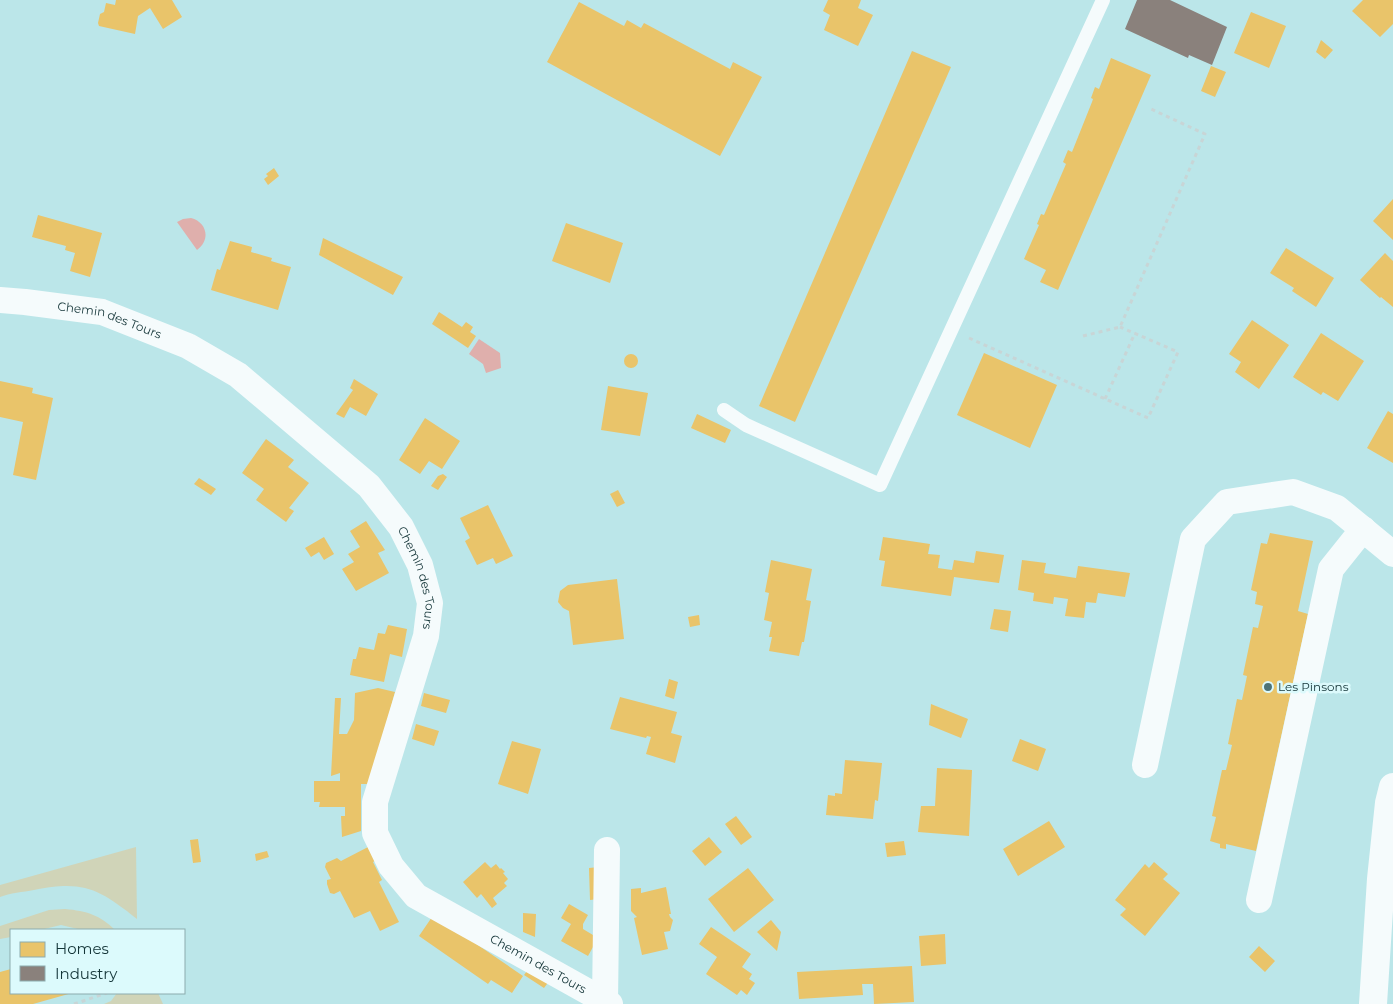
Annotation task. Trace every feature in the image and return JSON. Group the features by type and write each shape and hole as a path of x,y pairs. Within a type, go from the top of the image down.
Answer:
{"main road":[{"path":"1373,1004 1383,860 1389,803 1393,786"}],"street":[{"name":"Chemin des Tours","path":"0,300 102,312 188,346 238,375 369,486 401,527 420,565 430,603 426,636 375,802 375,833 391,866 416,896 607,1003"},
{"path":"1145,765 1193,539 1227,502 1293,492 1337,508 1393,554"},
{"path":"1258,900 1331,569 1363,529"},
{"path":"606,850 607,1003"}],"lane":[{"path":"724,410 746,425 880,485 1103,0"}],"path":[{"path":"1120,327 1205,134 1151,109"},
{"path":"952,330 1148,418 1178,352 1120,327 1083,336"},
{"path":"1105,399 1135,334"},
{"path":"74,1004 104,994"}],"green space":[{"path":"136,847 137,919 112,900 101,894 79,887 51,887 0,897 0,885"},
{"path":"65,909 80,911 93,915 114,929 78,929 61,925 44,929 10,929 10,937 0,939 0,926 49,910"},
{"path":"116,994 158,994 163,1004 104,1004 111,1001"}],"shaded area":[{"path":"191,218 201,223 205,232 204,241 197,250 177,222"},
{"path":"479,339 500,353 501,368 486,373 483,364 469,354"}],"building: Homes":[{"path":"116,0 172,0 182,17 163,29 150,8 138,16 135,34 99,26 100,14 104,12 106,3 115,5"},
{"path":"828,0 861,0 858,8 873,15 858,46 824,30 830,15 823,11"},
{"path":"1363,0 1393,0 1393,24 1380,37 1352,11"},
{"path":"579,2 624,26 627,20 641,28 644,23 730,69 733,62 762,77 720,156 547,62"},
{"path":"1251,12 1286,26 1269,68 1234,53"},
{"path":"1321,40 1333,50 1325,59 1316,52"},
{"path":"912,51 951,67 795,422 759,406"},
{"path":"1111,58 1151,75 1058,290 1040,282 1046,270 1024,259 1039,225 1037,224 1041,214 1044,215 1066,164 1063,162 1068,150 1072,152 1092,102 1093,99 1091,98 1095,87 1099,89"},
{"path":"1211,66 1226,72 1215,97 1201,91"},
{"path":"274,168 279,176 268,185 264,179 268,176 266,174"},
{"path":"1393,199 1393,240 1373,221"},
{"path":"38,215 102,233 90,277 70,271 75,253 65,250 66,246 32,237"},
{"path":"566,223 623,243 610,283 552,261"},
{"path":"323,238 403,277 393,295 319,255"},
{"path":"230,241 252,247 251,252 272,258 271,261 291,267 278,310 211,290 217,269 220,270"},
{"path":"1286,248 1334,278 1316,307 1292,291 1294,288 1270,273"},
{"path":"1385,253 1393,261 1393,307 1360,280"},
{"path":"439,312 462,327 466,322 473,327 470,332 476,336 468,348 432,324"},
{"path":"1252,320 1289,345 1259,389 1235,372 1241,362 1229,354"},
{"path":"1321,333 1364,361 1338,401 1323,392 1321,395 1293,377"},
{"path":"984,353 1057,385 1030,448 957,415"},
{"path":"631,354 636,356 638,361 636,366 631,368 626,366 624,361 626,356"},
{"path":"354,379 378,394 366,416 350,407 344,418 336,414 353,390 350,388"},
{"path":"0,381 33,388 32,393 53,398 36,480 13,475 23,422 0,417"},
{"path":"608,386 648,393 640,436 601,430"},
{"path":"1388,411 1393,414 1393,463 1367,448"},
{"path":"697,414 731,430 725,443 691,428"},
{"path":"425,418 460,441 442,469 429,461 420,474 399,460"},
{"path":"266,439 294,460 288,467 309,483 289,508 294,511 286,522 256,500 264,489 242,473"},
{"path":"443,474 447,477 438,490 431,486 438,476"},
{"path":"199,478 216,489 211,495 194,484"},
{"path":"618,490 625,503 617,507 610,494"},
{"path":"488,505 513,556 496,564 493,558 477,565 465,541 470,538 460,518"},
{"path":"366,521 385,550 378,553 389,573 356,591 342,569 354,562 348,554 360,547 350,531"},
{"name":"Les Pinsons","path":"1270,533 1313,541 1298,611 1308,614 1256,851 1226,844 1226,849 1220,848 1220,844 1210,841 1216,817 1212,816 1222,770 1226,770 1232,745 1228,744 1237,699 1242,700 1247,676 1243,675 1253,627 1258,628 1263,606 1255,604 1257,592 1251,590 1261,543 1267,544"},
{"path":"324,537 334,554 324,560 319,552 311,557 305,548"},
{"path":"883,537 930,544 928,554 940,555 938,568 952,570 954,560 974,563 976,551 1004,555 999,583 954,577 951,596 881,586 885,561 879,560"},
{"path":"771,560 812,569 806,600 811,601 804,642 802,642 799,656 769,651 772,637 769,637 772,622 764,620 769,593 765,592"},
{"path":"1022,560 1046,563 1044,573 1076,578 1078,566 1130,573 1125,597 1098,593 1096,603 1086,602 1084,618 1065,616 1068,599 1054,597 1053,604 1033,601 1034,593 1018,590"},
{"path":"617,579 624,639 573,645 569,611 558,602 560,591 568,585"},
{"path":"994,609 1011,611 1008,632 990,629"},
{"path":"699,615 700,625 690,627 688,617"},
{"path":"388,625 407,629 402,657 390,654 384,682 350,675 353,659 356,659 359,647 374,650 378,633 385,634"},
{"path":"669,679 678,682 674,699 665,696"},
{"path":"378,688 395,692 370,784 361,784 361,831 342,837 341,816 345,816 345,807 319,807 320,802 314,802 314,781 340,781 340,773 331,776 335,698 341,698 339,734 347,734 354,720 355,693"},
{"path":"424,693 450,700 446,713 421,706"},
{"path":"620,697 677,712 671,733 682,736 675,763 646,754 651,737 647,736 646,738 610,729"},
{"path":"931,704 968,719 961,738 929,725"},
{"path":"416,724 439,731 434,746 412,739"},
{"path":"1020,739 1046,749 1038,771 1012,761"},
{"path":"512,741 541,749 528,794 498,784"},
{"path":"845,760 882,763 878,801 875,800 873,819 826,815 828,795 842,794"},
{"path":"937,768 972,770 969,836 918,832 921,806 935,806"},
{"path":"736,816 752,837 741,845 725,824"},
{"path":"1049,821 1065,847 1018,876 1003,849"},
{"path":"709,837 722,852 705,866 692,851"},
{"path":"198,839 201,862 193,863 190,840"},
{"path":"904,841 906,855 887,857 885,843"},
{"path":"370,846 377,860 373,862 382,880 379,882 399,922 380,931 370,911 354,918 340,891 334,894 330,893 327,880 331,879 325,867 326,863 337,858 341,861"},
{"path":"267,851 269,857 256,861 255,854"},
{"path":"485,862 491,868 496,864 505,872 503,873 508,879 504,883 507,886 493,898 497,904 492,908 481,894 477,898 463,882"},
{"path":"1154,862 1168,874 1163,879 1180,893 1145,936 1120,915 1126,909 1115,900 1145,864 1149,868"},
{"path":"599,867 599,899 590,900 589,868"},
{"path":"748,868 774,900 734,932 708,899"},
{"path":"666,887 671,914 669,914 673,920 670,931 664,932 668,949 642,955 634,918 637,917 631,911 631,889 641,888 641,893"},
{"path":"569,904 588,915 583,924 583,929 598,938 588,956 561,941 571,924 561,918"},
{"path":"523,913 536,914 535,937 523,932"},
{"path":"432,917 453,928 523,976 512,993 491,980 488,984 419,936"},
{"path":"771,920 781,932 777,951 757,932"},
{"path":"711,927 751,954 742,967 752,974 749,979 755,983 747,995 741,990 737,995 706,974 717,957 699,944"},
{"path":"945,934 946,964 921,966 919,936"},
{"path":"1259,946 1275,961 1265,972 1249,957"},
{"path":"912,966 914,1002 874,1004 873,984 862,984 863,995 799,999 797,972"},
{"path":"530,967 550,980 544,988 524,975"},
{"path":"10,969 10,994 68,994 33,1004 0,1004 0,972"}],"building: Industry":[{"path":"1137,0 1170,0 1227,27 1212,65 1189,55 1188,58 1125,29"}],"place":[{"name":"Les Pinsons","path":"1268,687"}]}
